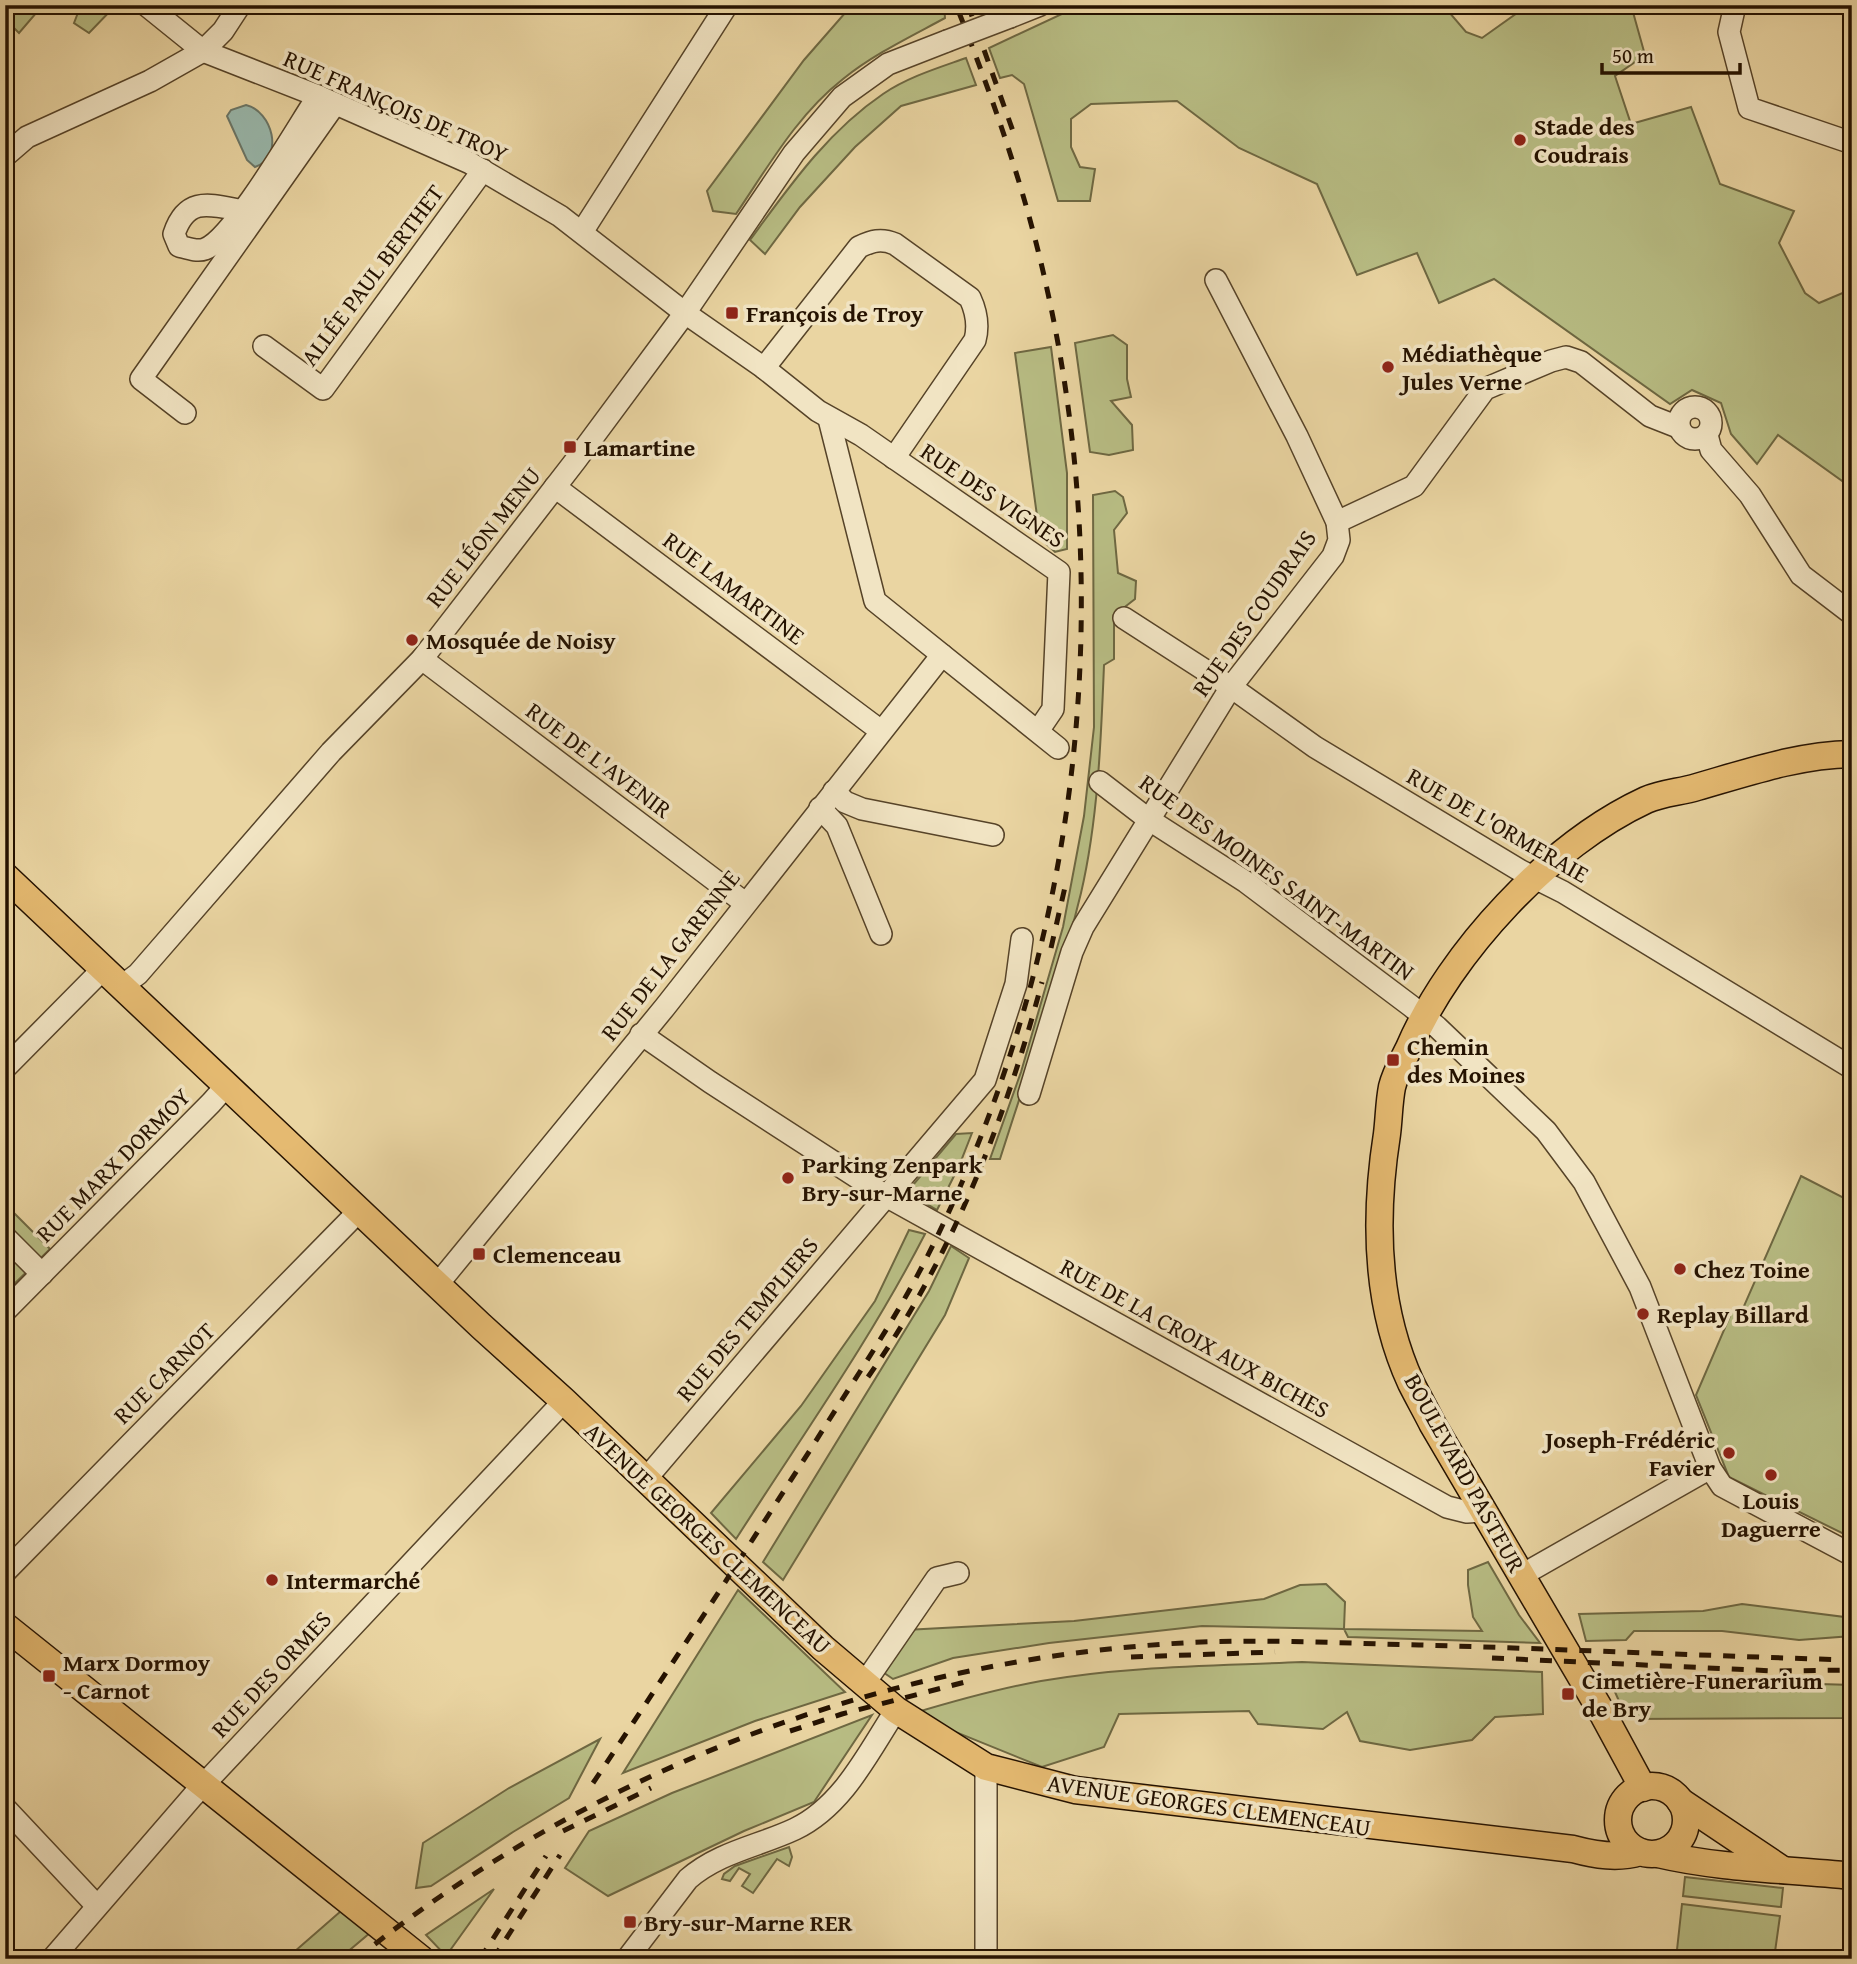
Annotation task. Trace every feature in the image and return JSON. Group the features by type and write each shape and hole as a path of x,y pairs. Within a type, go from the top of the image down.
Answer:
{"main road":[{"name":"BOULEVARD PASTEUR","path":"1643,1788 1411,1382 1396,1340 1386,1297 1378,1215 1380,1173 1392,1085 1430,1022 1464,956 1512,898 1543,881 1598,829 1647,800 1772,764 1850,749"},
{"name":"AVENUE GEORGES CLEMENCEAU","path":"5,876 864,1685 896,1710 986,1767 1075,1790 1609,1856 1649,1853 1760,1869 1780,1868 1852,1876"},
{"path":"5,1626 421,1959"},
{"path":"1680,1801 1686,1823 1683,1834 1669,1850 1649,1853 1625,1840 1618,1823 1619,1811 1624,1801 1643,1788 1664,1788 1780,1868"},
{"path":"1573,1850 1586,1842 1602,1838 1618,1823"}],"street":[{"name":"RUE FRANÇOIS DE TROY","path":"146,5 203,51 327,100 483,170 560,216 685,313 764,368 830,419"},
{"path":"5,156 26,138 150,80 203,51 223,31 240,5"},
{"path":"582,232 727,5"},
{"name":"RUE LÉON MENU","path":"5,1068 113,977 138,974 331,752 422,659 685,313 794,153 842,97 888,64 1040,5"},
{"path":"1735,5 1729,32 1749,108 1852,143"},
{"path":"244,211 327,100"},
{"path":"186,412 141,379 327,100"},
{"name":"ALLÉE PAUL BERTHET","path":"264,346 323,389 483,170"},
{"path":"764,368 859,247 869,242 884,240 895,244 970,298 975,309 978,330 975,340 894,458"},
{"name":"RUE DES COUDRAIS","path":"1029,1094 1072,952 1083,927 1231,687 1333,556 1339,540 1336,522 1297,436 1216,280"},
{"path":"1336,522 1415,486 1485,389 1566,357 1581,362 1650,416 1678,427 1678,419 1684,410 1701,408 1710,417 1711,424 1707,435 1711,450 1750,495 1801,575 1852,614"},
{"path":"830,419 875,601 1058,748"},
{"name":"RUE DES VIGNES","path":"830,419 862,435 1059,572 1054,709 1038,731"},
{"name":"RUE LAMARTINE","path":"555,487 881,731"},
{"name":"RUE DE L'ORMERAIE","path":"1124,618 1231,687 1315,747 1852,1068"},
{"name":"RUE DE LA GARENNE","path":"437,1285 641,1034 942,655"},
{"name":"RUE DE L'AVENIR","path":"422,659 745,903"},
{"name":"RUE DES MOINES SAINT-MARTIN","path":"1100,782 1148,819 1245,882 1430,1022 1546,1131 1584,1181 1640,1287 1710,1468"},
{"path":"834,791 845,802 862,809 993,835"},
{"path":"820,808 837,826 881,934"},
{"name":"RUE DES TEMPLIERS","path":"645,1480 985,1080 1016,984 1022,939"},
{"name":"RUE DE LA CROIX AUX BICHES","path":"641,1034 886,1196 1447,1507 1466,1512 1484,1511"},
{"name":"RUE MARX DORMOY","path":"5,1311 226,1085"},
{"name":"RUE CARNOT","path":"5,1572 359,1211"},
{"path":"5,1237 42,1273"},
{"name":"RUE DES ORMES","path":"52,1959 203,1786 564,1401"},
{"path":"1522,1575 1710,1468 1722,1486 1852,1555"},
{"path":"864,1685 937,1578 958,1573"},
{"path":"627,1959 688,1879 699,1869 712,1860 795,1829 837,1799 896,1710"},
{"path":"986,1767 986,1959"},
{"path":"5,1808 97,1906"}],"green space":[{"path":"11,5 43,5 19,33 5,19"},
{"path":"81,5 115,6 89,33 74,23"},
{"path":"852,5 944,5 945,18 880,54 843,79 797,125 736,214 713,211 707,191 804,60"},
{"path":"1081,5 1443,5 1466,32 1482,38 1517,13 1515,5 1631,5 1645,55 1615,76 1631,124 1691,107 1720,184 1794,211 1779,243 1805,293 1819,303 1852,289 1852,488 1778,435 1757,464 1731,434 1721,403 1692,390 1670,404 1494,279 1439,303 1417,253 1357,275 1317,184 1239,148 1177,101 1091,104 1071,119 1071,147 1080,167 1095,169 1090,201 1058,201 1024,84 1012,75 1000,78 989,48"},
{"path":"966,58 976,85 901,106 855,147 800,207 765,254 750,240 810,161 844,125 883,94 903,83"},
{"path":"1113,335 1127,345 1127,379 1131,397 1111,401 1132,425 1133,450 1109,455 1090,452 1075,343"},
{"path":"1051,347 1067,473 1067,549 1055,552 1040,538 1015,353"},
{"path":"1115,491 1123,497 1127,513 1114,530 1118,573 1136,581 1135,599 1117,613 1114,623 1114,659 1104,665 1098,780 1087,865 1063,960 1000,1159 990,1159 1021,1072 1063,927 1084,816 1094,727 1093,495"},
{"path":"972,1133 937,1210 907,1192 956,1134"},
{"path":"1801,1176 1852,1202 1852,1538 1729,1477 1696,1395 1733,1309 1741,1313"},
{"path":"5,1204 50,1249 5,1293"},
{"path":"909,1230 925,1234 904,1274 858,1351 736,1539 711,1513 801,1406 875,1301"},
{"path":"951,1246 969,1258 945,1315 783,1580 763,1562 929,1291"},
{"path":"1488,1562 1519,1615 1540,1643 1348,1637 1344,1629 1482,1631 1473,1617 1468,1570"},
{"path":"1326,1584 1345,1602 1344,1629 1202,1626 1049,1643 953,1658 893,1679 877,1668 905,1630 1074,1621 1264,1599 1300,1585"},
{"path":"738,1590 845,1692 755,1721 623,1773"},
{"path":"1742,1604 1852,1618 1852,1636 1799,1640 1722,1631 1634,1631 1626,1640 1586,1641 1579,1614 1703,1611"},
{"path":"1302,1662 1542,1672 1543,1714 1495,1717 1472,1740 1410,1750 1360,1741 1347,1712 1323,1729 1258,1724 1249,1711 1119,1714 1104,1747 1042,1767 911,1714 1008,1688 1073,1676 1171,1667"},
{"path":"1657,1679 1852,1685 1852,1718 1627,1719 1611,1683"},
{"path":"872,1715 814,1802 744,1831 608,1896 565,1868 589,1831 672,1793"},
{"path":"600,1739 569,1798 431,1886 416,1888 423,1843 509,1788"},
{"path":"789,1847 792,1857 789,1866 777,1859 753,1893 742,1886 750,1874 739,1868 730,1881 722,1879 724,1874 735,1866"},
{"path":"1685,1877 1783,1888 1781,1907 1683,1896"},
{"path":"494,1889 446,1956 426,1935"},
{"path":"1682,1904 1780,1916 1774,1959 1676,1959"},
{"path":"341,1911 371,1932 339,1959 286,1959"}],"shaded area":[{"path":"246,105 263,116 272,134 270,154 264,162 255,167 247,160 227,116 231,110"}],"railway":[{"path":"593,1783 859,1374 928,1255 979,1142 1020,1025 1050,904 1070,782 1080,659 1080,535 1069,411 1047,289 1019,181 996,110 956,5"},
{"path":"968,5 1014,134"},
{"path":"1051,948 1065,887"},
{"path":"868,1377 898,1332 950,1237 993,1137 1042,982"},
{"path":"356,1959 445,1893 539,1835 636,1783 737,1740 841,1704 948,1676 1056,1656 1166,1644 1229,1641 1852,1660"},
{"path":"1131,1657 1275,1652"},
{"path":"1492,1658 1775,1671 1852,1670"},
{"path":"790,1731 842,1714 969,1681"},
{"path":"563,1831 651,1788"},
{"path":"493,1959 560,1855"},
{"path":"480,1959 546,1856"}],"place":[{"name":"Stade des Coudrais","path":"1520,140"},
{"name":"François de Troy","path":"732,313"},
{"name":"Médiathèque Jules Verne","path":"1388,367"},
{"name":"Lamartine","path":"570,447"},
{"name":"Mosquée de Noisy","path":"412,640"},
{"name":"Chemin des Moines","path":"1393,1060"},
{"name":"Parking Zenpark Bry-sur-Marne","path":"788,1178"},
{"name":"Clemenceau","path":"479,1254"},
{"name":"Chez Toine","path":"1680,1269"},
{"name":"Replay Billard","path":"1643,1314"},
{"name":"Joseph-Frédéric Favier","path":"1729,1453"},
{"name":"Louis Daguerre","path":"1771,1475"},
{"name":"Intermarché","path":"272,1580"},
{"name":"Marx Dormoy - Carnot","path":"49,1676"},
{"name":"Cimetière-Funerarium de Bry","path":"1568,1694"},
{"name":"Bry-sur-Marne RER","path":"630,1922"}]}
